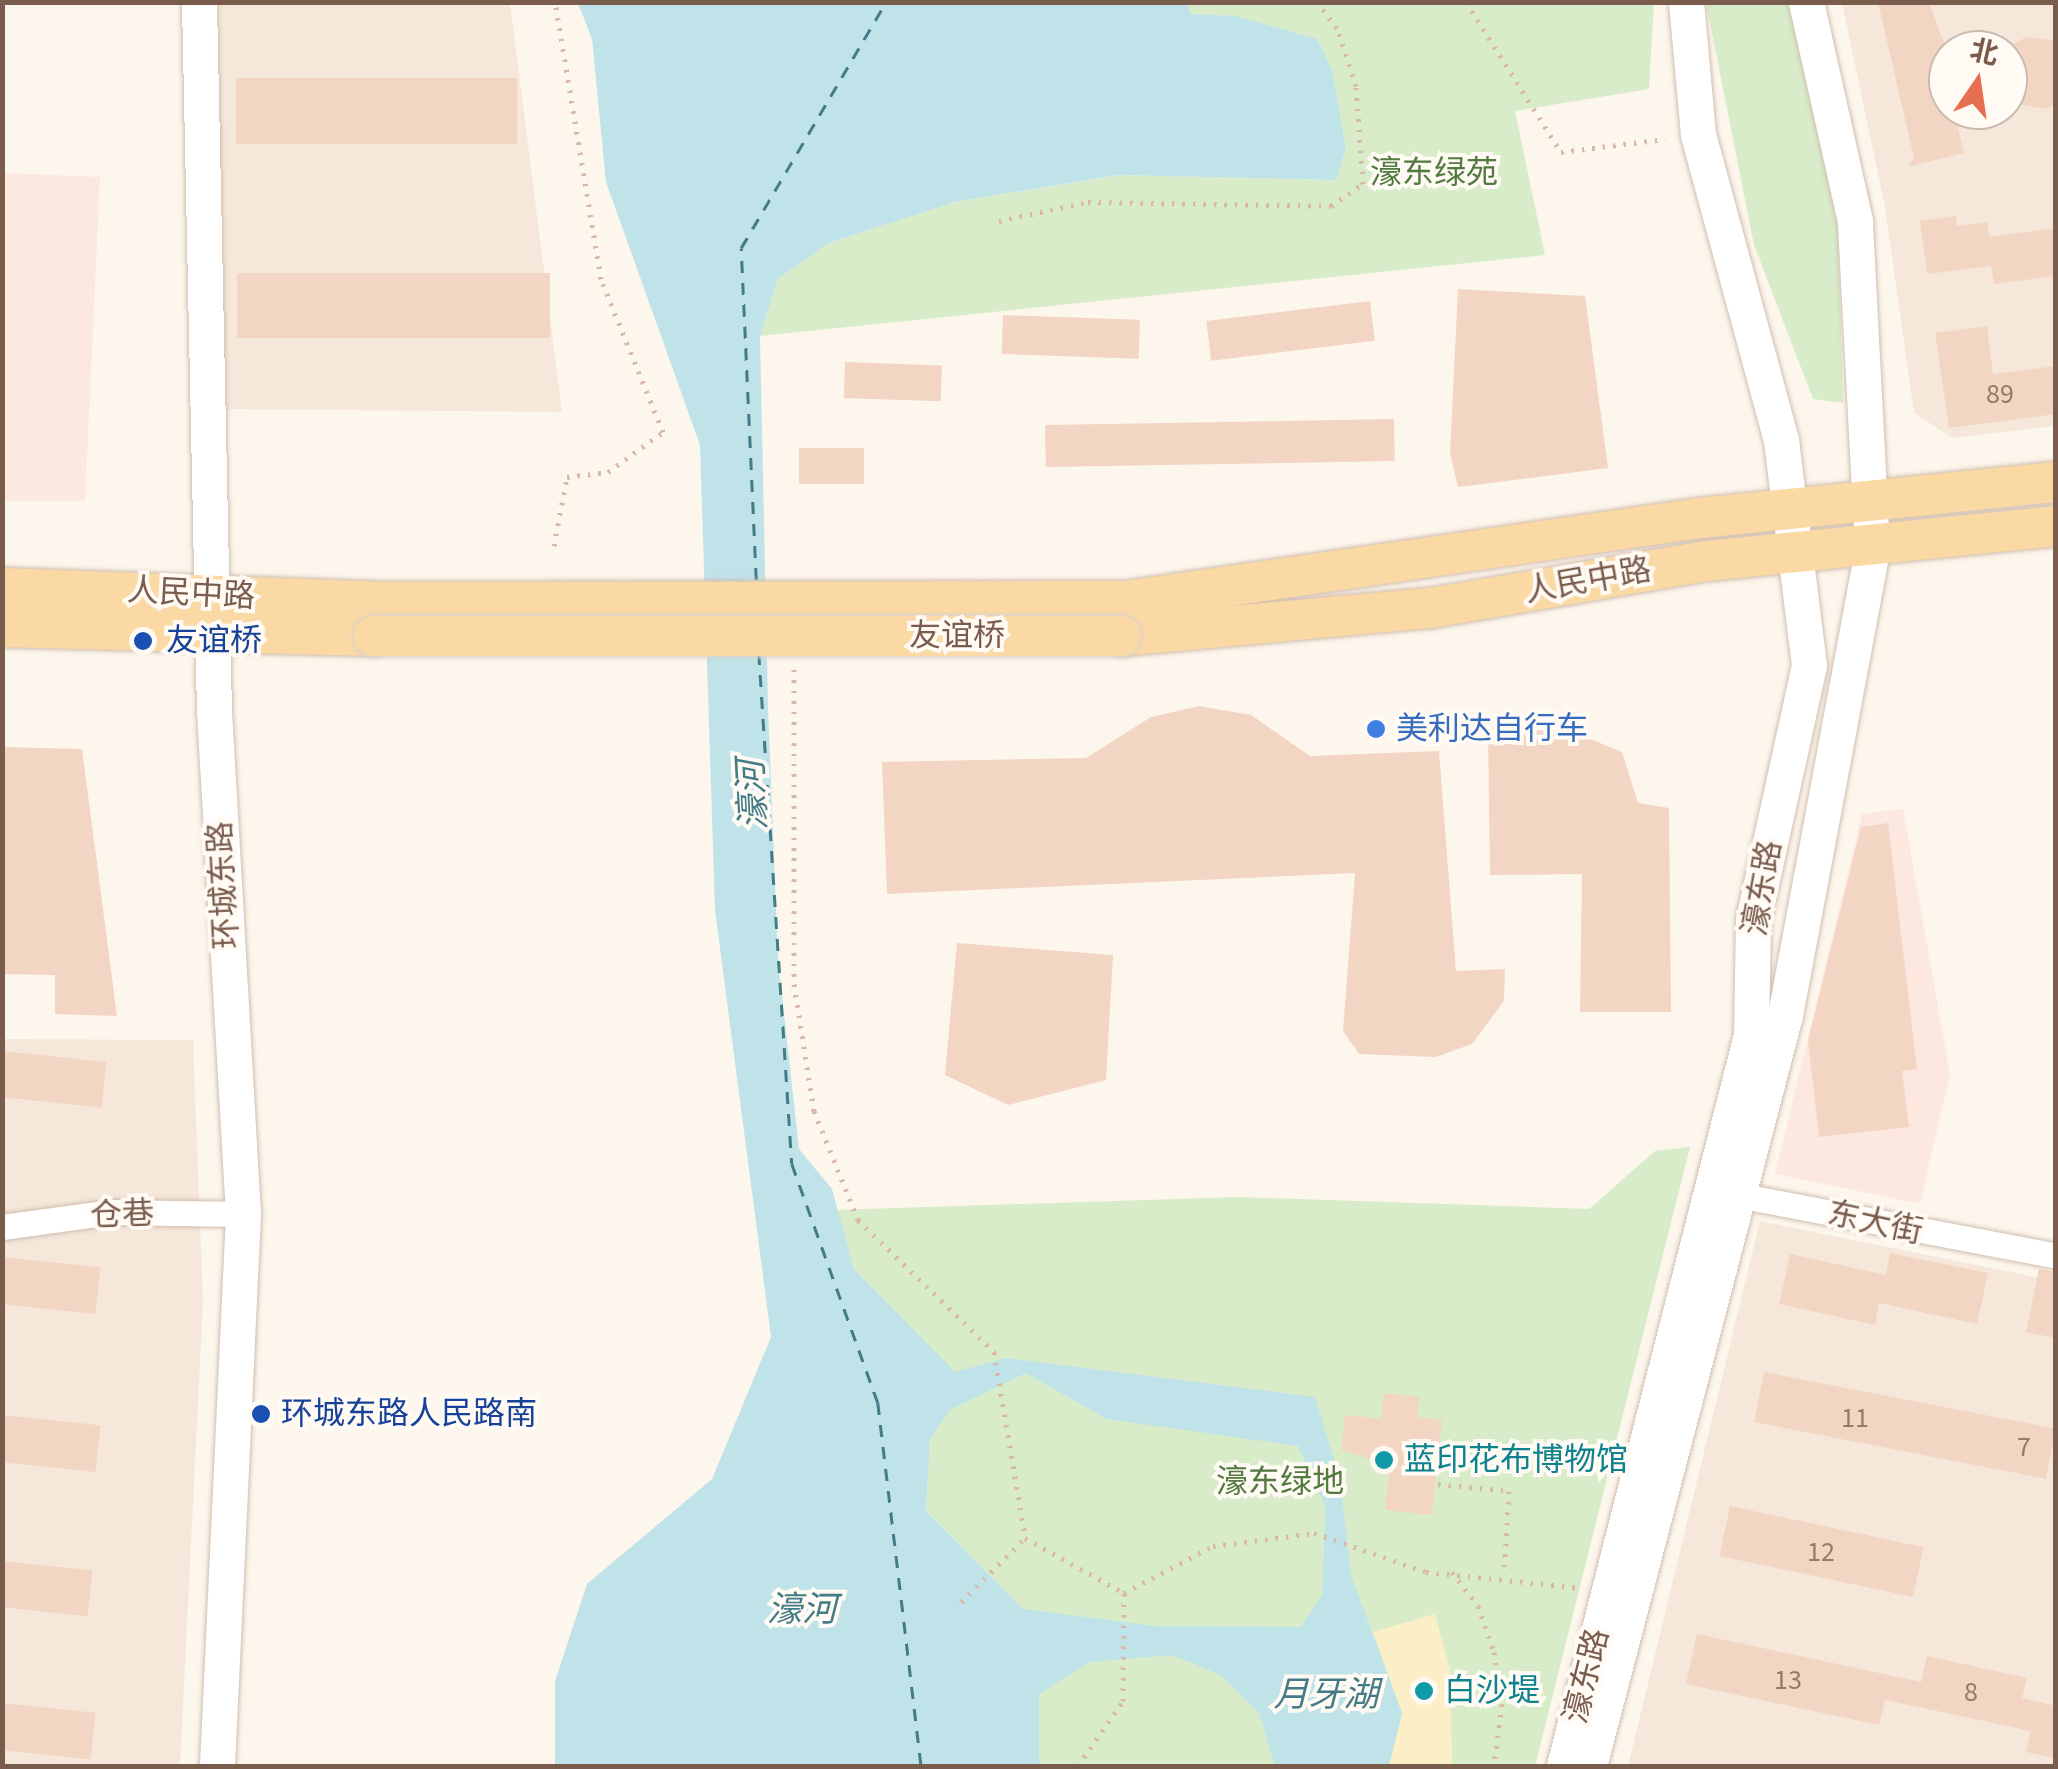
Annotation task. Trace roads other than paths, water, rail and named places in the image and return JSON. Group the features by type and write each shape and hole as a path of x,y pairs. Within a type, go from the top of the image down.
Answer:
{"main road":[{"name":"环城东路","path":"199,2 211,612 243,1214 217,1766"},
{"name":"濠东路","path":"1564,1766 1751,1035 1753,920 1809,666 1791,508 1749,302 1698,134 1686,2"},
{"name":"濠东路","path":"1589,1766 1785,1016 1872,548 1855,221 1806,2"},
{"name":"人民中路","path":"1123,618 1791,508 2056,482"},
{"name":"人民中路","path":"1123,618 1431,608 1706,561 1872,548 2056,526"},
{"name":"人民中路","path":"2,588 211,612 377,619"},
{"name":"人民中路","path":"2,628 211,612"},
{"name":"友谊桥","path":"377,619 1123,618"}],"street":[{"path":"1706,1211 1719,1192 1740,1194"},
{"name":"东大街","path":"1740,1194 2056,1256"},
{"name":"仓巷","path":"2,1227 112,1212 243,1214"}],"water":[{"path":"578,3 1187,3 1191,14 1236,16 1317,39 1332,70 1346,148 1336,180 1118,175 955,202 829,243 778,279 760,336 768,706 778,959 799,1149 832,1189 854,1269 955,1372 1006,1358 1315,1397 1340,1480 1351,1575 1402,1713 1389,1766 1275,1766 1259,1713 1221,1675 1172,1655 1090,1662 1039,1694 1039,1766 555,1766 555,1681 587,1584 712,1479 771,1337 715,910 700,445 606,182 592,39","holes":["1026,1373 1107,1419 1298,1446 1326,1508 1322,1595 1301,1627 1155,1626 1023,1609 926,1511 930,1439 951,1409"]}],"place":[{"name":"友谊桥","path":"143,641"},
{"name":"美利达自行车","path":"1376,729"},
{"name":"环城东路人民路南","path":"261,1414"},
{"name":"蓝印花布博物馆","path":"1384,1460"},
{"name":"白沙堤","path":"1424,1691"}],"park label":[{"name":"濠东绿苑","path":"1434,173"},
{"name":"濠东绿地","path":"1280,1482"}],"water label":[{"name":"濠河","path":"753,795"},
{"name":"濠河","path":"802,1610"},
{"name":"月牙湖","path":"1326,1695"}]}
